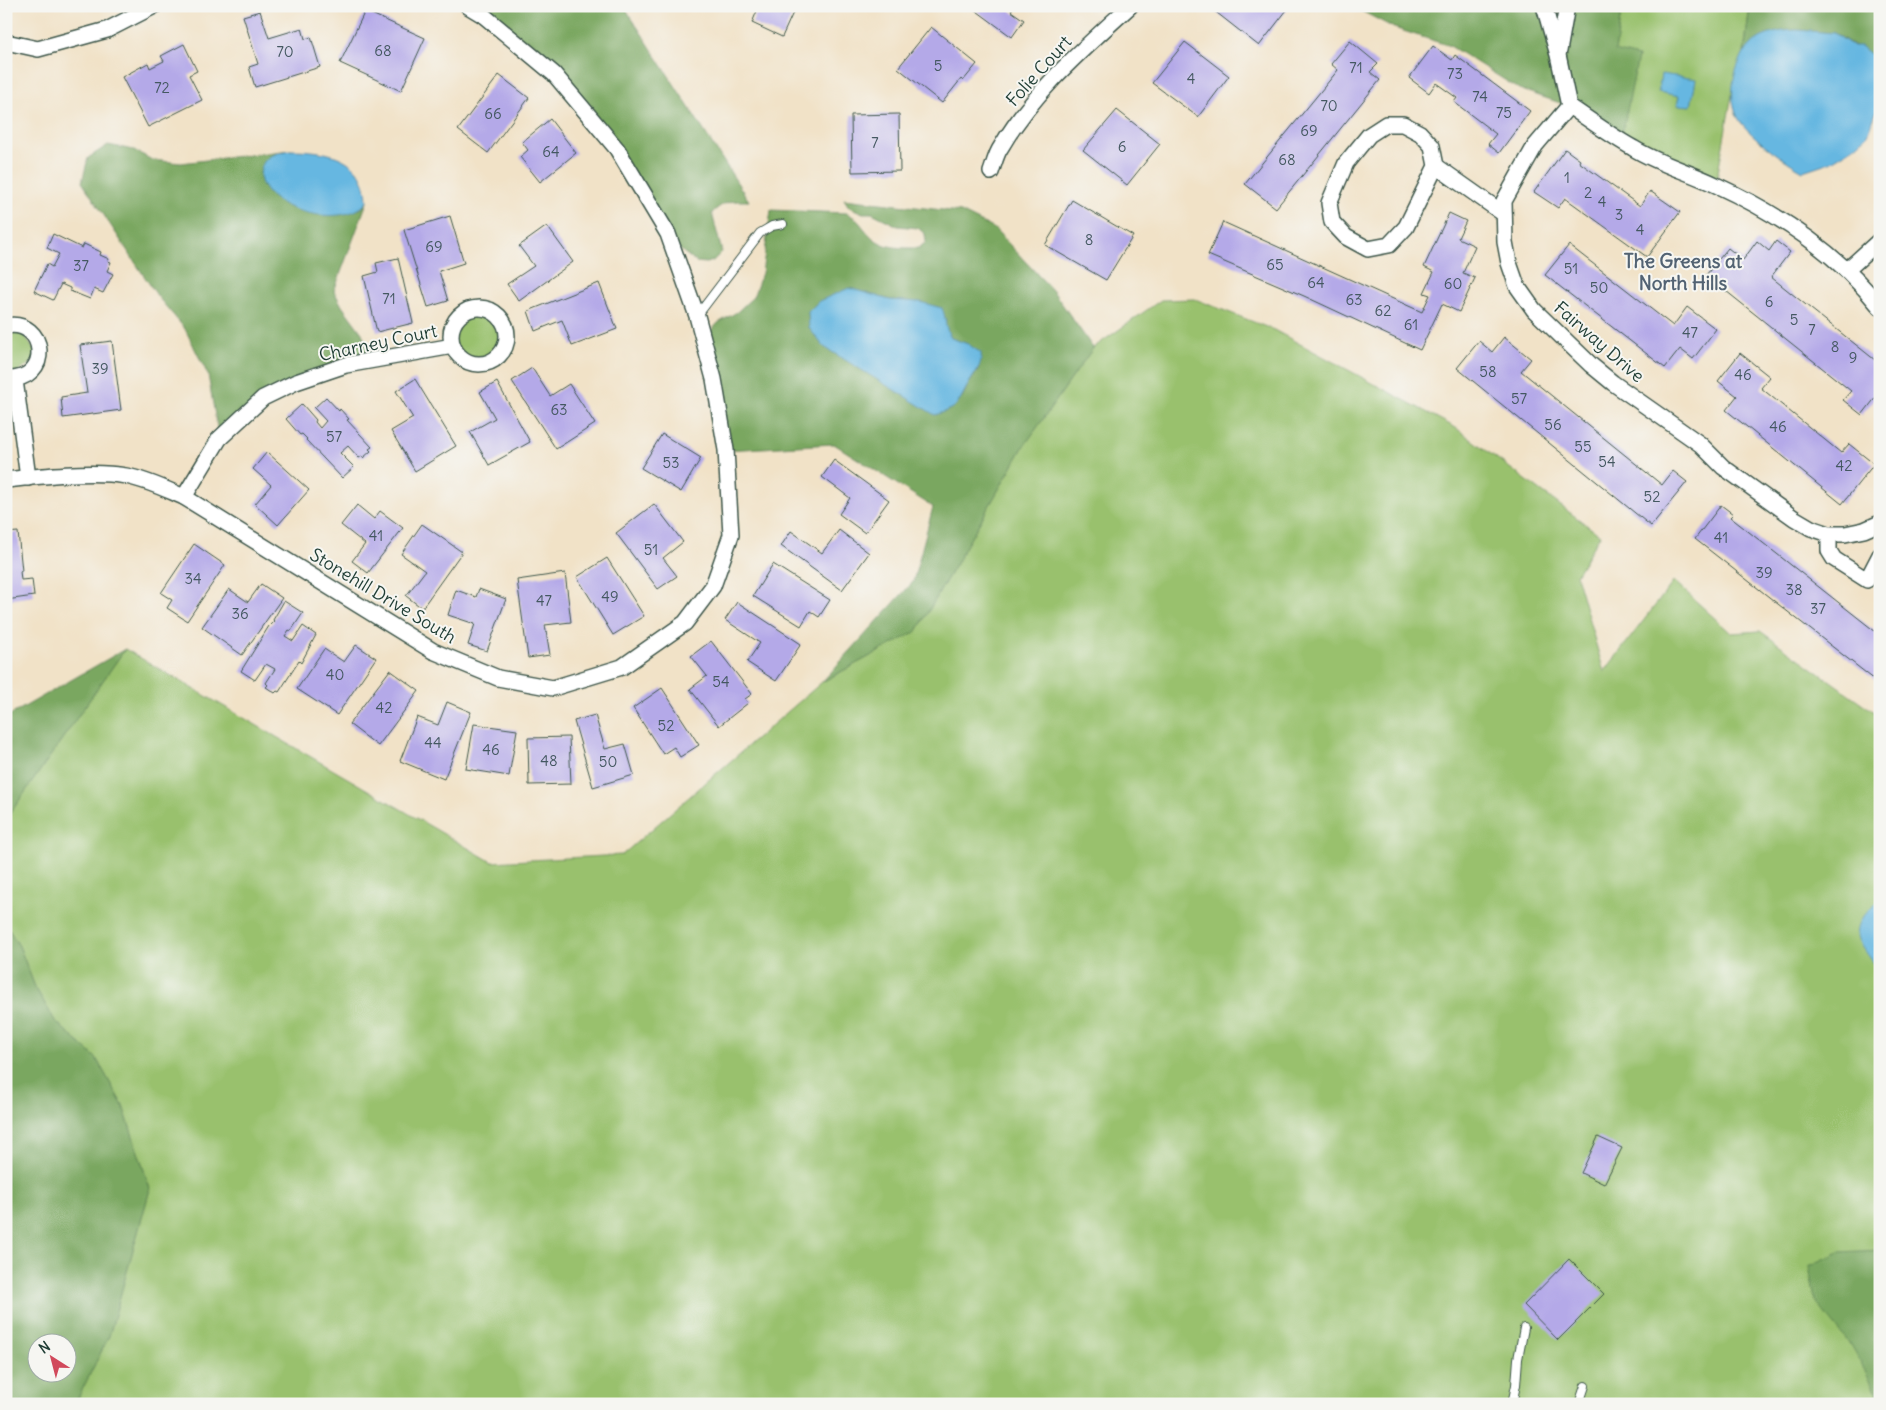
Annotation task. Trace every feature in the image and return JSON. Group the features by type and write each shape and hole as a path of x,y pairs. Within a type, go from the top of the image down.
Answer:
{"street":[{"path":"6,42 38,49 107,30 154,6"},
{"name":"Stonehill Drive South","path":"6,480 91,474 126,476 147,481 184,497 433,651 498,678 553,688 622,667 685,623 713,586 731,535 726,450 714,379 697,316 668,234 617,149 554,74 483,15 468,6"},
{"name":"Folie Court","path":"991,172 1000,148 1047,85 1082,49 1130,6"},
{"path":"1544,6 1558,55 1569,106 1632,148 1668,166 1716,184 1777,217 1814,241 1848,270 1880,307"},
{"path":"1558,55 1567,6"},
{"name":"Fairway Drive","path":"1569,106 1535,146 1504,201 1505,242 1509,263 1517,286 1534,310 1591,365 1700,444 1724,467 1794,518 1811,528 1829,534 1845,534 1879,526"},
{"path":"1436,166 1406,227 1389,245 1368,249 1346,237 1332,222 1329,203 1346,163 1370,134 1386,124 1403,124 1420,132 1432,146 1436,166 1504,214"},
{"path":"1848,270 1880,240"},
{"path":"6,326 19,326 26,329 38,342 40,350 36,366 24,378 11,380 28,478"},
{"name":"Charney Court","path":"184,497 219,439 263,398 296,382 346,365 453,346"},
{"path":"1829,534 1829,551 1831,555 1867,580 1880,555"}],"lane":[{"path":"697,316 760,233 772,226 784,224"},
{"path":"1512,1404 1524,1328"},
{"path":"1579,1404 1586,1386"}],"green space":[{"path":"468,6 624,6 749,201 729,202 712,213 722,252 713,261 706,263 696,262 678,248 617,149 554,74"},
{"path":"1352,6 1544,6 1557,54 1567,6 1622,6 1615,51 1638,57 1621,140 1569,106 1519,89 1450,46 1394,28"},
{"path":"1622,6 1750,6 1744,53 1735,78 1716,184 1621,140 1615,51"},
{"path":"1750,6 1880,6 1880,62 1834,33 1816,32 1744,53"},
{"path":"108,145 134,150 152,160 181,163 291,150 272,155 260,173 263,185 272,196 361,209 367,202 334,291 342,306 362,333 372,361 296,382 219,439 208,375 185,329 158,297 82,182 88,158"},
{"path":"844,199 961,212 995,229 1053,291 1093,348 1022,449 917,631 822,682 913,582 933,507 834,444 726,450 705,338 718,323 737,312 753,297 762,273 771,210 847,213 857,220 875,240 886,245 899,248 919,248 926,242 925,234 918,228 898,226 872,213 863,213 849,207","holes":["849,288 890,300 920,302 946,319 945,327 951,338 968,344 979,369 962,398"]},
{"path":"1195,299 1274,330 1456,428 1600,535 1576,575 1604,672 1674,581 1731,633 1760,631 1880,716 1880,1404 75,1404 109,1336 150,1189 123,1106 96,1058 55,1021 35,987 19,946 6,925 6,819 125,649 492,862 622,855 822,682 917,631 1022,449 1093,348 1161,300"},
{"path":"479,308 490,310 499,316 505,325 507,336 505,347 499,356 490,362 479,364 468,362 459,356 453,347 451,336 453,325 459,316 468,310"},
{"path":"6,326 19,326 39,358 6,379"},
{"path":"125,649 6,819 6,715 12,714"},
{"path":"6,925 19,946 35,987 55,1021 96,1058 123,1106 150,1189 109,1336 75,1404 6,1404"},
{"path":"1880,1250 1880,1397 1849,1343 1815,1301 1809,1266 1839,1252"}],"water":[{"path":"1798,30 1834,33 1853,46 1861,46 1880,62 1880,101 1868,135 1854,147 1830,162 1803,171 1769,149 1745,128 1735,111 1733,100 1733,88 1738,64 1751,45 1769,34"},
{"path":"1661,74 1696,79 1691,106 1677,105 1679,96 1658,92"},
{"path":"291,150 318,152 342,159 360,175 365,187 367,202 355,211 339,215 320,215 301,211 284,204 270,195 262,183 261,169 264,162 279,152"},
{"path":"849,288 890,300 920,302 942,308 947,330 951,338 968,344 981,353 981,362 978,370 953,408 935,415 824,347 809,328 808,312 819,301"},
{"path":"1880,900 1880,972 1860,942 1858,927 1869,911"}],"building":[{"path":"759,6 796,6 782,37 752,23"},
{"path":"970,6 1014,6 1011,11 1024,20 1012,37"},
{"path":"1214,6 1290,6 1259,46 1212,9"},
{"path":"260,11 269,38 302,28 305,39 311,37 320,67 255,87 249,67 258,64 243,16"},
{"path":"365,11 425,38 401,91 340,63"},
{"path":"931,27 977,64 963,81 961,79 942,103 898,68"},
{"path":"1350,41 1378,64 1370,72 1380,80 1276,208 1245,184 1338,70 1331,64"},
{"path":"1185,42 1229,76 1198,117 1152,83"},
{"path":"184,44 197,71 189,75 202,100 148,127 122,77 148,63 150,68 164,61 161,56"},
{"path":"1433,46 1452,60 1455,55 1530,111 1499,153 1488,144 1496,134 1454,102 1457,98 1436,83 1429,93 1409,78"},
{"path":"499,75 529,98 488,153 458,130"},
{"path":"1117,110 1160,144 1127,185 1083,150"},
{"path":"899,114 900,171 852,172 851,115"},
{"path":"550,119 576,153 540,182 520,157 528,150 522,142"},
{"path":"1565,149 1580,160 1579,162 1640,206 1650,191 1680,212 1647,257 1565,198 1558,208 1534,192"},
{"path":"1072,200 1133,236 1106,280 1045,245"},
{"path":"1449,213 1466,221 1458,238 1475,246 1463,273 1475,278 1459,312 1442,304 1420,350 1304,296 1208,255 1223,222 1422,312 1430,295 1424,293 1434,272 1424,267"},
{"path":"450,216 464,263 439,271 448,301 428,307 404,230"},
{"path":"547,226 573,262 519,301 507,284 534,266 519,246"},
{"path":"53,234 82,248 84,244 101,252 100,255 109,259 108,261 111,262 107,271 113,274 103,293 94,289 90,299 70,291 70,288 61,284 53,300 34,291 47,264 52,267 59,254 47,248"},
{"path":"1757,241 1769,251 1776,241 1790,252 1771,277 1880,364 1880,392 1862,415 1843,400 1851,391 1706,275 1728,248 1743,260"},
{"path":"1569,245 1673,326 1687,307 1716,329 1693,359 1680,349 1665,368 1545,275"},
{"path":"398,258 413,323 377,332 364,276 378,272 376,263"},
{"path":"599,283 617,329 572,346 562,320 535,331 528,311"},
{"path":"1504,337 1531,359 1521,371 1662,485 1673,471 1687,482 1651,526 1457,368 1479,341 1492,352"},
{"path":"112,341 121,410 63,418 61,397 87,393 80,345"},
{"path":"1740,353 1770,377 1761,388 1841,453 1849,444 1874,464 1842,504 1726,410 1737,396 1718,381"},
{"path":"532,368 550,396 569,384 595,424 556,449 512,381"},
{"path":"415,379 456,446 415,471 391,431 413,418 396,391"},
{"path":"497,382 530,442 489,465 470,432 495,418 480,392"},
{"path":"326,397 339,411 340,409 349,419 347,420 372,447 369,449 371,451 363,458 362,456 359,458 348,446 340,453 354,467 342,478 286,419 302,404 316,420 315,422 320,428 326,421 314,408"},
{"path":"662,434 701,458 681,492 641,468"},
{"path":"267,452 309,490 278,525 255,504 271,485 253,469"},
{"path":"834,460 889,500 865,533 839,514 850,498 822,477"},
{"path":"654,504 683,542 663,558 677,576 658,589 616,533"},
{"path":"357,505 374,519 380,511 403,528 368,573 352,561 365,544 341,525"},
{"path":"1721,505 1733,514 1730,517 1876,632 1878,629 1880,631 1880,684 1695,539"},
{"path":"422,524 462,552 422,608 406,596 425,571 401,554"},
{"path":"839,530 869,553 842,590 781,546 791,531 822,553"},
{"path":"18,532 22,571 20,571 21,580 32,579 34,596 6,600 6,533"},
{"path":"194,544 225,565 187,621 167,608 172,600 161,593"},
{"path":"607,558 644,616 613,635 577,577"},
{"path":"773,564 830,600 819,617 810,611 801,626 753,596"},
{"path":"565,573 571,622 545,625 550,655 528,658 517,580"},
{"path":"261,584 282,598 242,655 202,627 229,589 248,602"},
{"path":"479,589 506,599 487,651 468,645 475,624 448,615 456,590 476,597"},
{"path":"284,601 303,613 291,631 289,630 285,636 293,641 303,626 316,635 301,663 299,661 279,692 275,693 266,687 268,685 266,683 275,669 266,664 255,680 241,671 274,621"},
{"path":"737,602 801,644 776,681 747,662 760,643 725,620"},
{"path":"711,641 752,694 745,699 748,703 719,726 690,689 707,676 691,656"},
{"path":"356,645 376,658 337,715 297,689 324,649 344,662"},
{"path":"390,670 419,691 378,746 349,724"},
{"path":"662,688 699,745 680,757 674,747 663,754 633,708"},
{"path":"447,702 471,712 444,779 400,761 417,717 438,725"},
{"path":"595,715 605,749 625,744 634,775 593,787 574,721"},
{"path":"474,724 517,730 509,776 466,769"},
{"path":"569,737 571,784 529,785 528,738"},
{"path":"1598,1137 1622,1148 1604,1184 1581,1173"},
{"path":"1569,1259 1604,1294 1558,1340 1524,1305"}],"district":[{"name":"The Greens at North Hills","path":"1683,272"}]}
